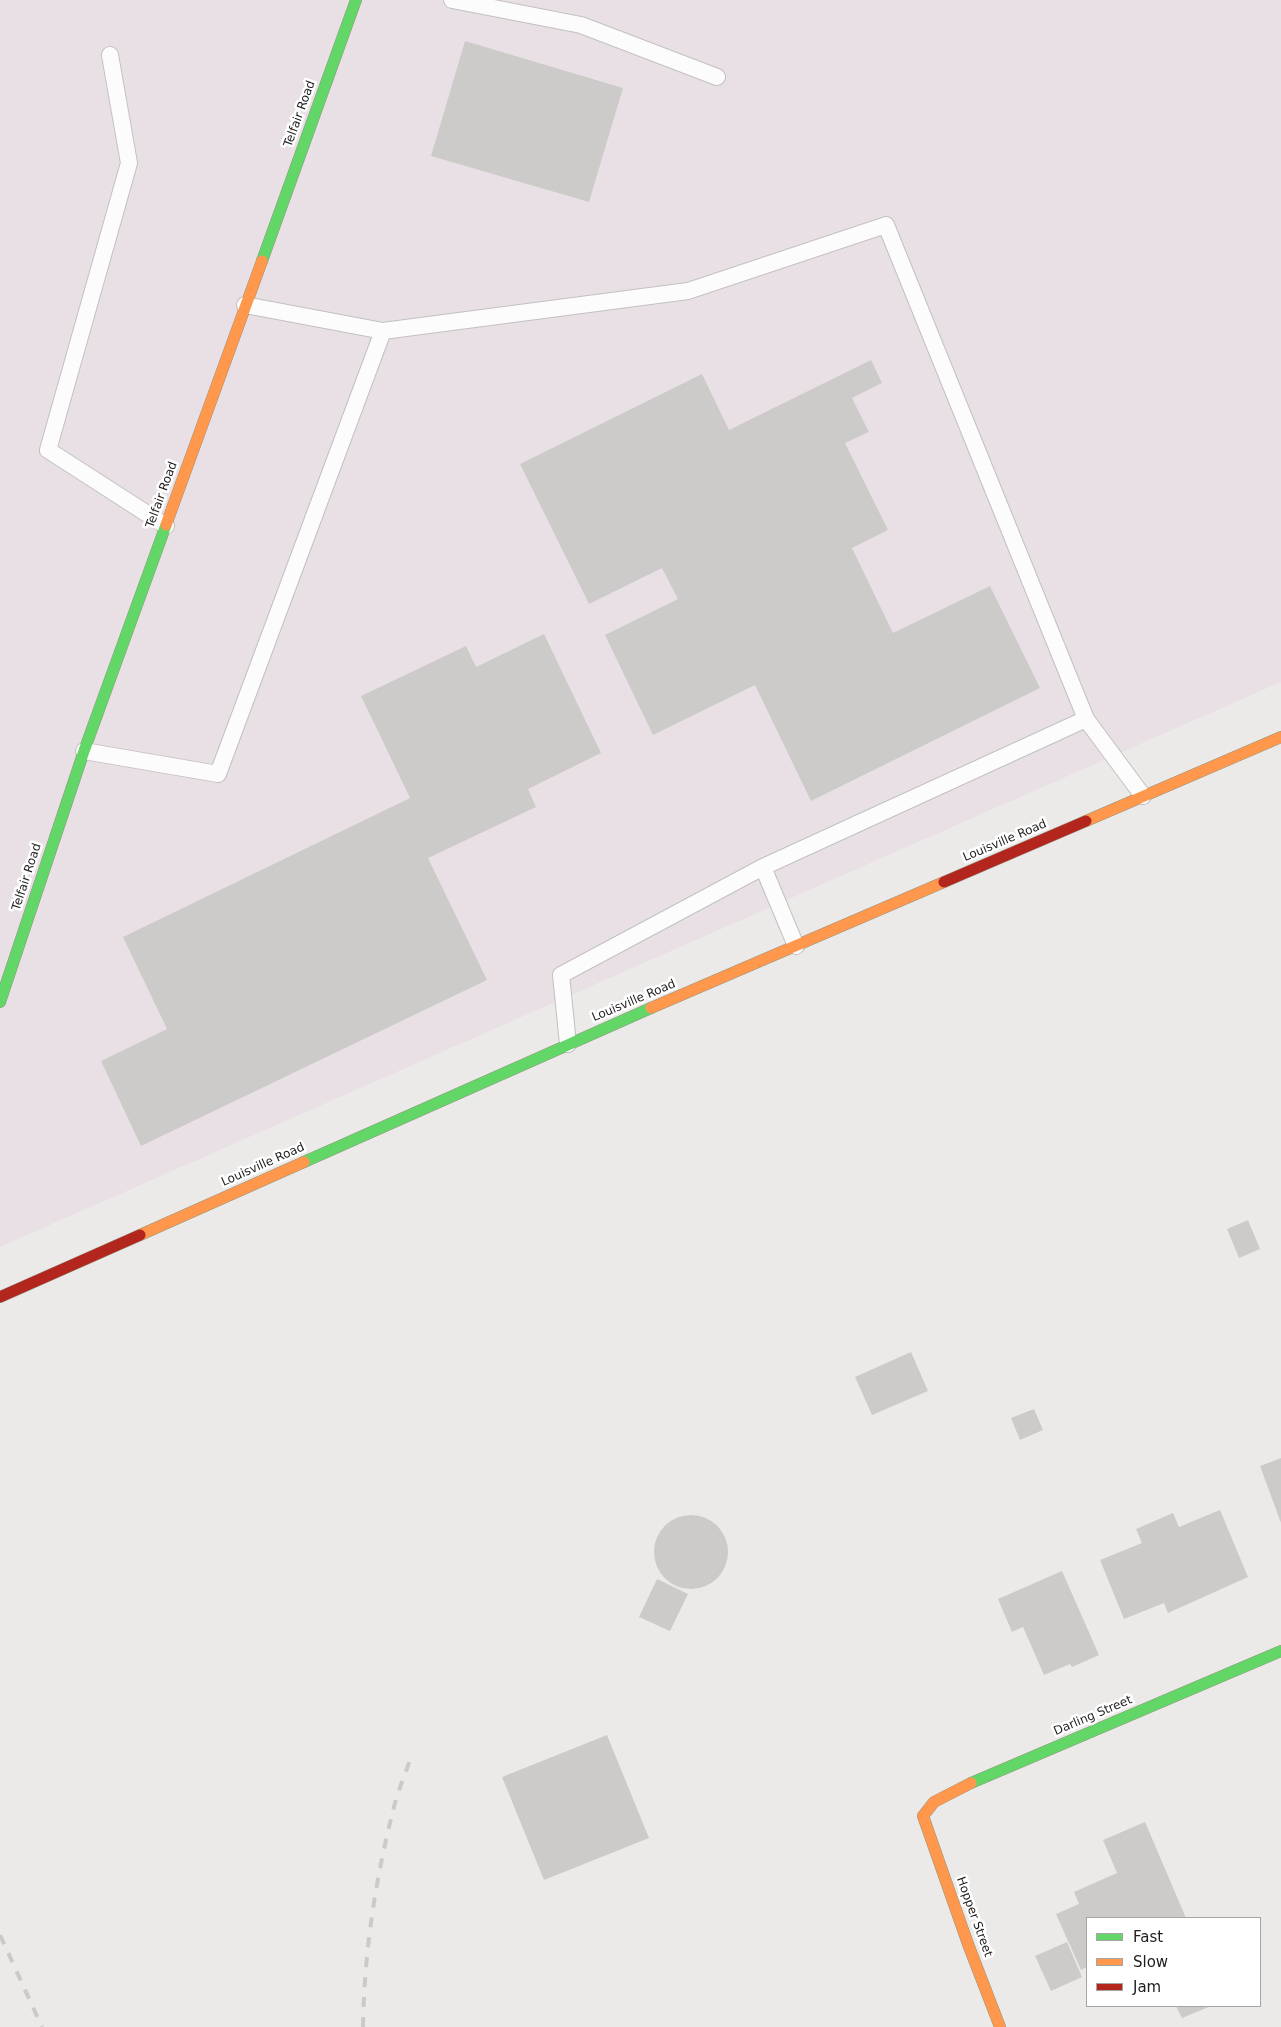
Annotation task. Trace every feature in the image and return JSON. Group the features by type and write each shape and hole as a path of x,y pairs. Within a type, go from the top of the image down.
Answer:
{"street":[{"name":"Telfair Road","path":"0,1002 84,752 356,0"},
{"name":"Louisville Road","path":"0,1297 568,1044 1281,737"},
{"name":"Darling Street","path":"923,1816 934,1802 962,1787 1281,1651"},
{"name":"Hopper Street","path":"923,1816 968,1944 1000,2027"}],"lane":[{"path":"452,0 581,24 717,77"},
{"path":"110,55 130,163 48,450 166,526"},
{"path":"245,305 384,331 688,291 886,225 1086,719 1143,796"},
{"path":"84,752 218,774 384,331"},
{"path":"568,1044 561,975 763,867 1086,719"},
{"path":"763,867 796,946"}],"shaded area":[{"path":"0,0 1281,0 1281,682 0,1247"}],"building":[{"path":"465,41 623,88 589,202 431,156"},
{"path":"871,360 882,383 852,398 869,432 845,443 888,530 852,548 893,633 990,586 1040,688 811,801 755,685 653,735 605,635 678,599 662,568 589,604 520,464 702,374 729,430"},
{"path":"544,634 601,753 528,789 536,807 428,858 487,980 141,1146 101,1061 167,1029 123,937 410,798 361,696 466,646 476,667"},
{"path":"1248,1220 1260,1249 1239,1258 1227,1229"},
{"path":"911,1352 928,1391 872,1415 855,1377"},
{"path":"1034,1409 1043,1430 1020,1440 1011,1418"},
{"path":"1281,1458 1281,1523 1260,1466"},
{"path":"1220,1510 1248,1577 1168,1613 1164,1603 1124,1619 1100,1560 1142,1543 1136,1529 1173,1513 1179,1527"},
{"path":"691,1515 705,1518 717,1526 725,1538 728,1552 725,1566 717,1578 705,1586 691,1589 677,1586 665,1578 657,1566 654,1552 657,1538 665,1526 677,1518"},
{"path":"1062,1571 1099,1655 1072,1667 1070,1664 1044,1675 1023,1627 1012,1632 998,1599"},
{"path":"657,1579 688,1594 670,1631 639,1617"},
{"path":"607,1735 649,1838 544,1880 502,1777"},
{"path":"1145,1822 1186,1917 1086,1917 1086,1968 1081,1970 1056,1914 1079,1904 1074,1892 1117,1873 1103,1840"},
{"path":"1067,1942 1082,1977 1051,1991 1035,1956"},
{"path":"1176,2007 1209,2007 1182,2018"}],"railway":[{"path":"363,2027 368,1945 376,1891 395,1804 411,1757"},
{"path":"0,1935 42,2027"}],"traffic: fast":[{"path":"262,261 356,0"},
{"path":"0,1002 84,751 166,525"},
{"path":"304,1162 651,1008"},
{"path":"971,1783 1281,1651"}],"traffic: slow":[{"path":"166,525 262,261"},
{"path":"1086,821 1281,737"},
{"path":"651,1008 944,882"},
{"path":"140,1235 304,1162"},
{"path":"971,1783 934,1802 923,1816 968,1944 1000,2027"}],"traffic: jam":[{"path":"944,882 1086,821"},
{"path":"0,1297 140,1235"}]}
